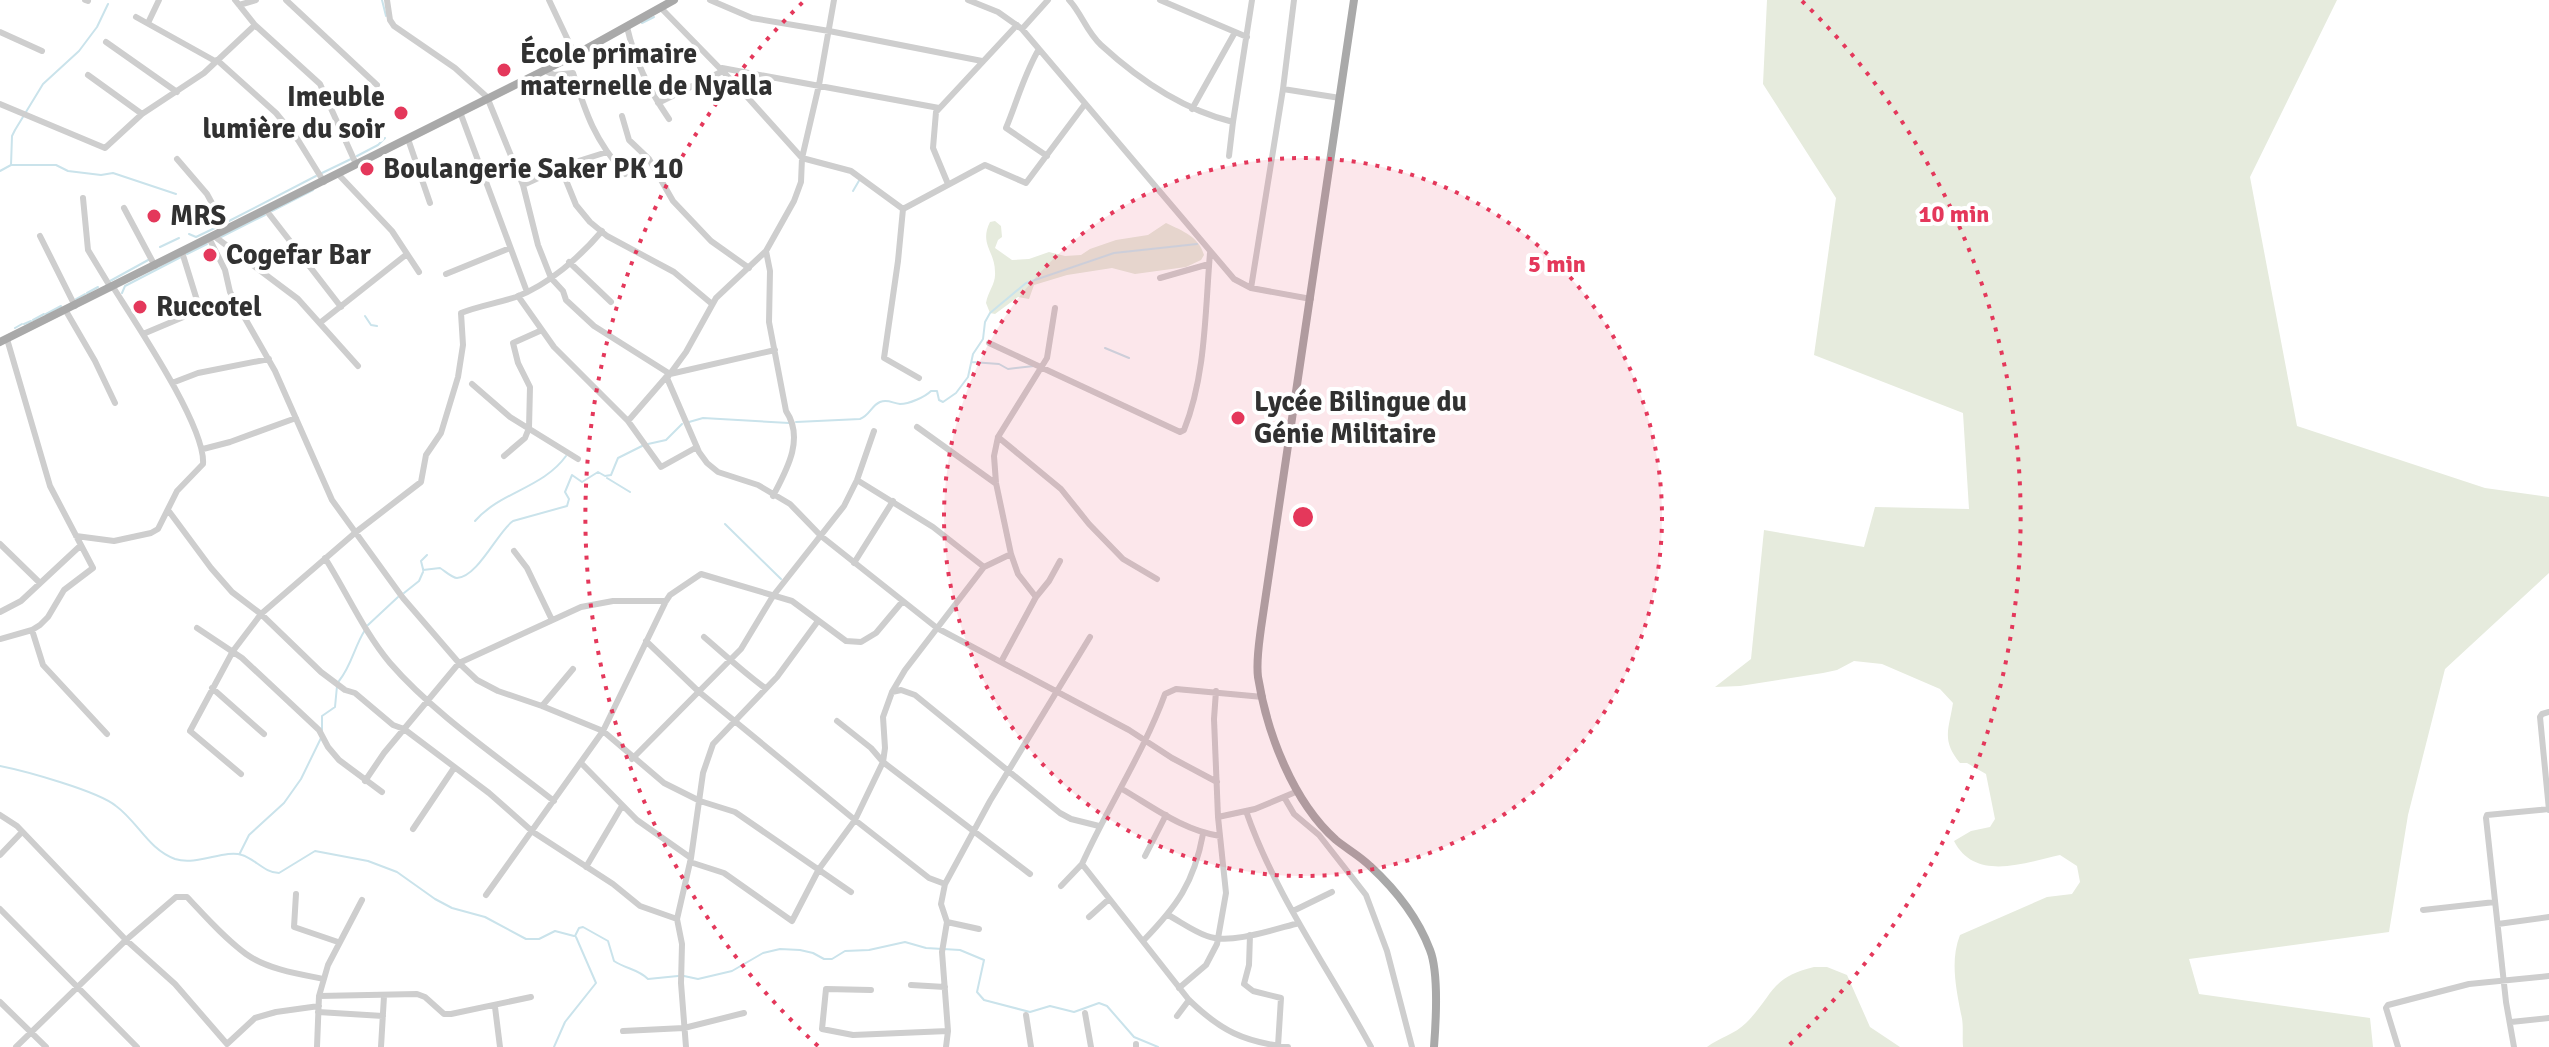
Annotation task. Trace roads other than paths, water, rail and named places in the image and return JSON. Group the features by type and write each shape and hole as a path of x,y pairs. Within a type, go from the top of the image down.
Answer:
{"main road":[{"path":"4,341 575,55 674,0"},
{"path":"1354,0 1258,656 1258,677 1281,760 1298,791 1337,841 1369,864 1391,887 1424,934 1433,957 1434,1047"}],"street":[{"path":"148,23 159,0"},
{"path":"237,2 256,0"},
{"path":"286,0 377,85"},
{"path":"387,0 394,26 455,68 487,97 523,185 538,245 551,278 563,291 566,300 594,326 668,375 681,414 707,463 718,472 758,485 790,504 821,536 937,628 1217,782"},
{"path":"549,0 575,55"},
{"path":"710,0 752,18 982,61"},
{"path":"628,421 686,352 712,304 766,251 797,192 834,0"},
{"path":"968,0 998,12 1020,27 1234,279 1251,288 1311,299"},
{"path":"948,184 933,148 939,108 982,61 1048,0"},
{"path":"1069,0 1100,44 1158,89 1192,109 1233,122"},
{"path":"1160,0 1247,37"},
{"path":"1229,156 1252,0"},
{"path":"1251,288 1294,0"},
{"path":"237,2 255,25 320,84 356,164"},
{"path":"661,8 802,158 851,171 903,209"},
{"path":"136,17 216,60 276,113 298,140 324,182"},
{"path":"0,104 103,149 142,114 204,73 255,25"},
{"path":"627,27 636,59 669,119"},
{"path":"0,32 42,51"},
{"path":"1192,109 1234,34"},
{"path":"106,42 177,92"},
{"path":"1039,49 1026,72 1006,128 1047,156"},
{"path":"544,70 554,75 573,73 588,121 625,174"},
{"path":"658,103 721,70 939,108"},
{"path":"88,75 142,114"},
{"path":"1283,89 1340,98"},
{"path":"903,209 985,165 1026,183 1085,104"},
{"path":"460,112 527,292"},
{"path":"622,116 629,140 649,159 673,201 711,241 749,268"},
{"path":"408,139 430,203"},
{"path":"523,185 607,152"},
{"path":"177,159 207,194 226,229"},
{"path":"561,168 576,205 602,231 674,272 712,304"},
{"path":"338,174 392,231 419,272"},
{"path":"76,536 114,541 151,533 158,529 177,491 203,464 203,449 172,383 88,250 83,198"},
{"path":"124,208 155,266"},
{"path":"903,209 884,358 919,378"},
{"path":"266,210 341,307"},
{"path":"241,774 190,731 233,651 261,614 356,532 419,485 426,455 441,433 458,377 463,345 461,313 527,292 551,278 602,231"},
{"path":"40,236 115,403"},
{"path":"212,237 298,299 358,366"},
{"path":"212,237 230,292 269,359 323,484 403,598 459,663 477,680 498,691 603,731 632,759 664,783 700,801 735,812 851,892"},
{"path":"446,274 510,248"},
{"path":"766,251 770,271 769,322 786,411 792,424 794,453 773,496"},
{"path":"143,334 200,310 182,252"},
{"path":"989,343 1176,432 1184,430 1196,391 1210,253"},
{"path":"321,322 407,254"},
{"path":"569,262 611,302"},
{"path":"1160,278 1209,264"},
{"path":"518,296 563,358 628,421 662,468 697,447"},
{"path":"1036,597 1018,574 1011,554 993,467 998,437 1047,358 1055,308"},
{"path":"504,456 525,438 529,428 530,387 518,363 513,343 542,330"},
{"path":"0,639 32,630 48,617 64,590 93,568 50,486 4,341"},
{"path":"668,375 775,350"},
{"path":"172,383 198,373 269,359"},
{"path":"472,384 510,417 578,459"},
{"path":"203,449 296,418"},
{"path":"917,427 996,483"},
{"path":"632,759 741,649 773,596 844,506 857,480 874,431"},
{"path":"998,437 1058,486 1123,559 1157,579"},
{"path":"857,480 933,527 984,567"},
{"path":"854,563 893,501"},
{"path":"168,510 221,579 321,672 345,690 355,693 393,725 404,729 489,793 533,832 640,906 677,919"},
{"path":"0,544 40,583"},
{"path":"0,612 21,601 80,546"},
{"path":"0,557 7,550"},
{"path":"514,551 527,568 552,620"},
{"path":"581,763 637,820 690,860 724,873 792,921 819,869 855,820 883,762 883,717 892,692 984,567 1011,554"},
{"path":"325,558 367,632 389,662 428,701 554,801"},
{"path":"1001,662 1036,597 1060,561"},
{"path":"486,895 603,731 670,595 701,574 797,604 838,637 861,642 880,630 902,602"},
{"path":"365,781 459,663 581,607 601,602 666,601"},
{"path":"686,1047 681,983 682,944 677,919 705,764 713,744 777,677 818,621"},
{"path":"197,628 233,651 310,720 333,754 382,792"},
{"path":"32,630 43,665 107,734"},
{"path":"704,637 729,662 765,688"},
{"path":"946,1047 948,1031 942,952 947,922 941,904 945,884 1008,771 1090,637"},
{"path":"646,641 698,691 855,820 929,878 945,884"},
{"path":"542,706 573,669"},
{"path":"212,688 264,734"},
{"path":"892,692 901,690 915,695 1060,813 1099,826"},
{"path":"1061,886 1082,864 1169,690 1216,691 1263,697"},
{"path":"1179,988 1206,965 1218,939 1226,893 1218,817 1214,719 1216,691"},
{"path":"2514,1047 2486,818 2487,815 2549,809 2540,717 2549,712"},
{"path":"837,721 871,748 883,762 1030,874"},
{"path":"413,829 454,768"},
{"path":"1122,789 1203,834 1220,836"},
{"path":"1218,817 1246,811 1298,791"},
{"path":"1284,797 1294,814 1319,835 1366,895 1387,951 1412,1047"},
{"path":"586,867 622,806"},
{"path":"1246,811 1253,832 1299,923 1371,1047"},
{"path":"0,815 22,832 126,940 175,984 227,1046 255,1018 276,1012 319,1009 383,1016"},
{"path":"1145,856 1166,815"},
{"path":"0,855 22,832"},
{"path":"1143,941 1168,915 1189,885 1203,834"},
{"path":"1082,864 1179,988 1206,1017 1235,1036 1288,1047"},
{"path":"1293,911 1332,892"},
{"path":"296,894 294,927 338,942"},
{"path":"16,1047 126,940 176,897 187,897 245,953 286,971 324,979"},
{"path":"1089,917 1109,899"},
{"path":"317,1047 319,996 324,979 338,942 362,900"},
{"path":"2423,910 2495,902"},
{"path":"0,909 137,1047"},
{"path":"1168,915 1206,936 1218,939 1299,923"},
{"path":"2498,924 2549,917"},
{"path":"947,922 979,929"},
{"path":"1250,935 1249,965 1244,984 1253,991 1281,998 1278,1046"},
{"path":"2398,1047 2386,1006 2469,984 2549,976"},
{"path":"911,985 945,987"},
{"path":"871,990 826,989 822,1029 853,1035 948,1031"},
{"path":"319,996 417,994 444,1014 495,1007 531,997"},
{"path":"381,1047 384,996"},
{"path":"1177,1016 1189,1000"},
{"path":"0,1002 46,1047"},
{"path":"495,1007 500,1047"},
{"path":"623,1031 684,1028 744,1013"},
{"path":"1085,1013 1091,1047"},
{"path":"1026,1015 1031,1047"},
{"path":"2511,1022 2549,1018"}],"waterway":[{"path":"382,0 386,16"},
{"path":"11,165 15,130 43,84 79,51 97,27 108,4"},
{"path":"642,23 654,17"},
{"path":"357,156 385,138"},
{"path":"322,173 351,159"},
{"path":"0,171 11,165 56,165 68,171 101,175 113,173 176,194"},
{"path":"227,222 316,176"},
{"path":"853,191 860,179"},
{"path":"272,211 313,190"},
{"path":"221,237 265,215"},
{"path":"189,234 196,237 219,226"},
{"path":"160,247 179,238"},
{"path":"187,254 207,244"},
{"path":"796,422 860,419 880,402 908,403 931,391 937,391 939,400 943,402 956,393 968,377 973,354 983,339 985,322 990,313 1026,283 1114,253 1197,244"},
{"path":"122,293 125,286 181,257"},
{"path":"110,281 150,259"},
{"path":"87,293 98,287"},
{"path":"76,299 85,294"},
{"path":"46,314 61,306"},
{"path":"33,320 44,314"},
{"path":"365,316 371,325 377,326"},
{"path":"24,324 31,321"},
{"path":"15,328 22,324"},
{"path":"1105,348 1129,358"},
{"path":"972,362 999,364 1008,369 1034,366"},
{"path":"689,422 703,418 789,423"},
{"path":"648,444 666,440 682,424"},
{"path":"423,570 440,568 455,578 465,576 513,521 567,506 569,499 565,492 572,475 582,482 598,472 611,475 618,458 642,446"},
{"path":"475,521 497,503 546,476 566,456"},
{"path":"607,478 630,492"},
{"path":"725,524 781,579"},
{"path":"423,569 421,561 427,555"},
{"path":"404,593 419,581 423,572"},
{"path":"368,625 398,597"},
{"path":"339,681 365,630"},
{"path":"322,731 322,716 335,707 337,686"},
{"path":"240,853 249,835 284,803 301,779 321,738"},
{"path":"0,766 61,782 107,800 124,812 157,849 175,859 183,861 235,854 279,873 315,851 368,861 397,872 452,908 485,917 526,939 539,939 555,931 574,936"},
{"path":"575,936 583,927 608,941 614,961 648,979 678,976"},
{"path":"554,1047 565,1022 596,983 576,937"},
{"path":"684,976 698,979 732,971 763,953 780,949 800,950 824,959 832,959 845,951 869,950 905,942 926,948 960,950 984,960 977,992 984,1000 1030,1012 1050,1006 1074,1012 1099,1003 1107,1006 1134,1037 1158,1047"}],"place":[{"name":"École primaire maternelle de Nyalla","path":"504,70"},
{"name":"Imeuble lumière du soir","path":"401,113"},
{"name":"Boulangerie Saker PK 10","path":"367,169"},
{"name":"MRS","path":"154,216"},
{"name":"Cogefar Bar","path":"210,255"},
{"name":"Ruccotel","path":"140,307"},
{"name":"Lycée Bilingue du Génie Militaire","path":"1238,418"}]}
